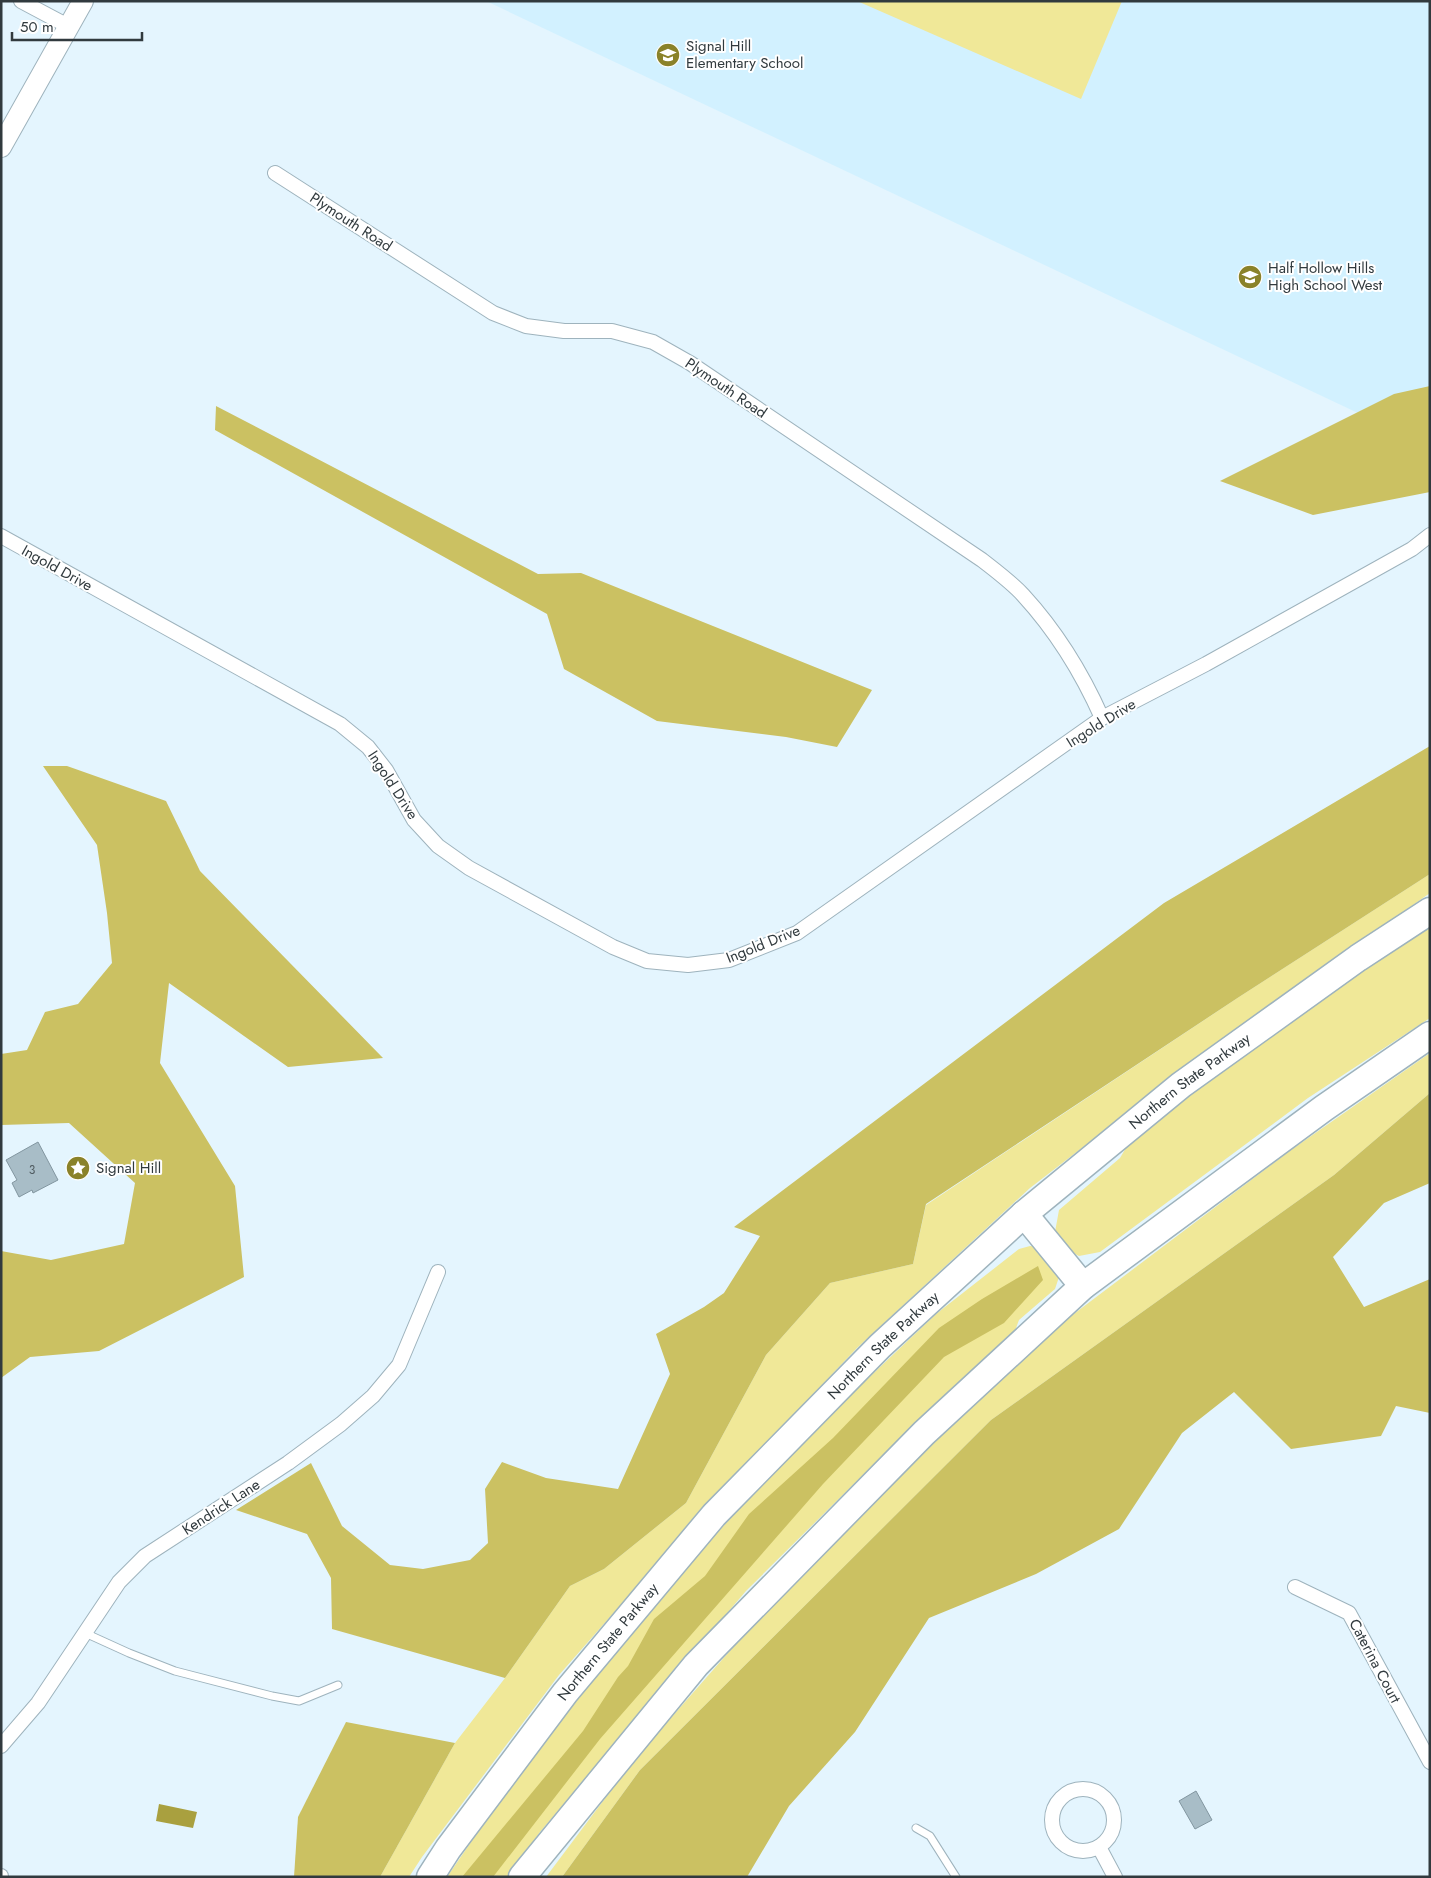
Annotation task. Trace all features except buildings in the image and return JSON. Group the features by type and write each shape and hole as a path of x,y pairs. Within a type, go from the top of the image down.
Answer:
{"highway":[{"name":"Northern State Parkway","path":"430,1877 448,1849 565,1693 714,1515 880,1346 1024,1214 1181,1085 1358,958 1430,911"},
{"path":"522,1877 703,1658 924,1433 1083,1286 1324,1108 1430,1035"},
{"path":"1024,1214 1083,1286"}],"street":[{"path":"21,1 68,26"},
{"path":"1,146 82,1"},
{"name":"Plymouth Road","path":"275,173 493,313 526,326 564,331 612,331 653,342 690,363 982,560 1022,594 1056,635 1085,682 1102,718"},
{"name":"Ingold Drive","path":"1,536 340,724 372,753 386,770 414,820 438,846 469,868 613,947 647,960 688,965 729,960 798,933 1102,718 1206,664 1412,549 1430,535"},
{"name":"Kendrick Lane","path":"1,1746 38,1702 119,1582 145,1556 288,1464 341,1424 373,1396 399,1365 438,1272"},
{"name":"Caterina Court","path":"1295,1587 1349,1613 1430,1762"},
{"path":"1085,1788 1103,1796 1110,1804 1114,1813 1112,1832 1099,1847 1088,1851 1073,1849 1059,1840 1051,1821 1053,1810 1058,1801 1066,1794 1085,1788"},
{"path":"1099,1847 1115,1877"}],"lane":[{"path":"85,1632 128,1653 175,1672 272,1696 300,1701 338,1685"},
{"path":"916,1828 930,1836 956,1877"}],"shaded area":[{"name":"Half Hollow Hills High School West","path":"486,1 1430,1 1430,447 712,108"},
{"path":"857,1 1122,1 1081,99"},
{"path":"1430,386 1430,492 1313,515 1220,481 1394,394"},
{"path":"216,406 538,574 581,573 872,690 837,747 786,737 657,721 564,669 547,614 215,430"},
{"path":"1430,746 1430,874 1239,997 926,1204 913,1264 830,1283 766,1355 686,1503 604,1569 570,1586 505,1678 332,1629 331,1578 307,1534 236,1510 311,1463 342,1526 390,1565 423,1569 470,1560 488,1543 485,1489 502,1462 546,1478 618,1489 670,1374 656,1334 704,1307 724,1293 760,1236 734,1227 1164,903"},
{"path":"43,766 67,766 166,801 200,871 383,1058 288,1067 169,983 160,1063 235,1186 244,1277 99,1351 30,1357 1,1378 1,1251 51,1260 124,1244 135,1183 69,1123 1,1125 1,1054 27,1050 45,1012 78,1004 112,963 97,845"},
{"path":"1430,874 1430,893 1227,1036 1030,1188 857,1348 712,1501 559,1675 409,1877 380,1877 455,1743 505,1678 570,1586 604,1569 686,1503 766,1355 830,1283 913,1264 926,1205 1239,997"},
{"path":"1430,926 1430,1018 1308,1098 1100,1252 1079,1256 1063,1248 1055,1232 1059,1210 1120,1158 1134,1134 1333,983"},
{"path":"1430,1053 1430,1093 1334,1175 991,1420 640,1770 562,1877 546,1877 633,1761 807,1563 1038,1341 1291,1150"},
{"path":"1430,1093 1430,1183 1384,1203 1333,1257 1364,1307 1430,1279 1430,1413 1396,1406 1381,1436 1291,1449 1234,1392 1182,1433 1119,1529 1036,1574 929,1618 855,1732 789,1806 747,1877 562,1877 640,1770 991,1420 1334,1175"},
{"path":"1030,1246 1041,1247 1059,1277 1055,1289 1019,1320 1013,1336 884,1454 746,1591 540,1832 509,1877 447,1877 525,1763 673,1582 787,1455 936,1314 1019,1249"},
{"path":"1038,1266 1043,1280 1004,1323 944,1357 823,1484 600,1739 493,1877 462,1877 583,1731 618,1677 628,1666 654,1619 705,1576 749,1514 833,1438 939,1328 982,1299"},
{"path":"346,1722 455,1743 380,1877 294,1877 298,1817"},
{"path":"159,1804 197,1812 193,1828 156,1821"}],"place":[{"name":"Signal Hill Elementary School","path":"668,55"},
{"name":"Half Hollow Hills High School West","path":"1250,277"},
{"name":"Signal Hill","path":"78,1168"}]}
